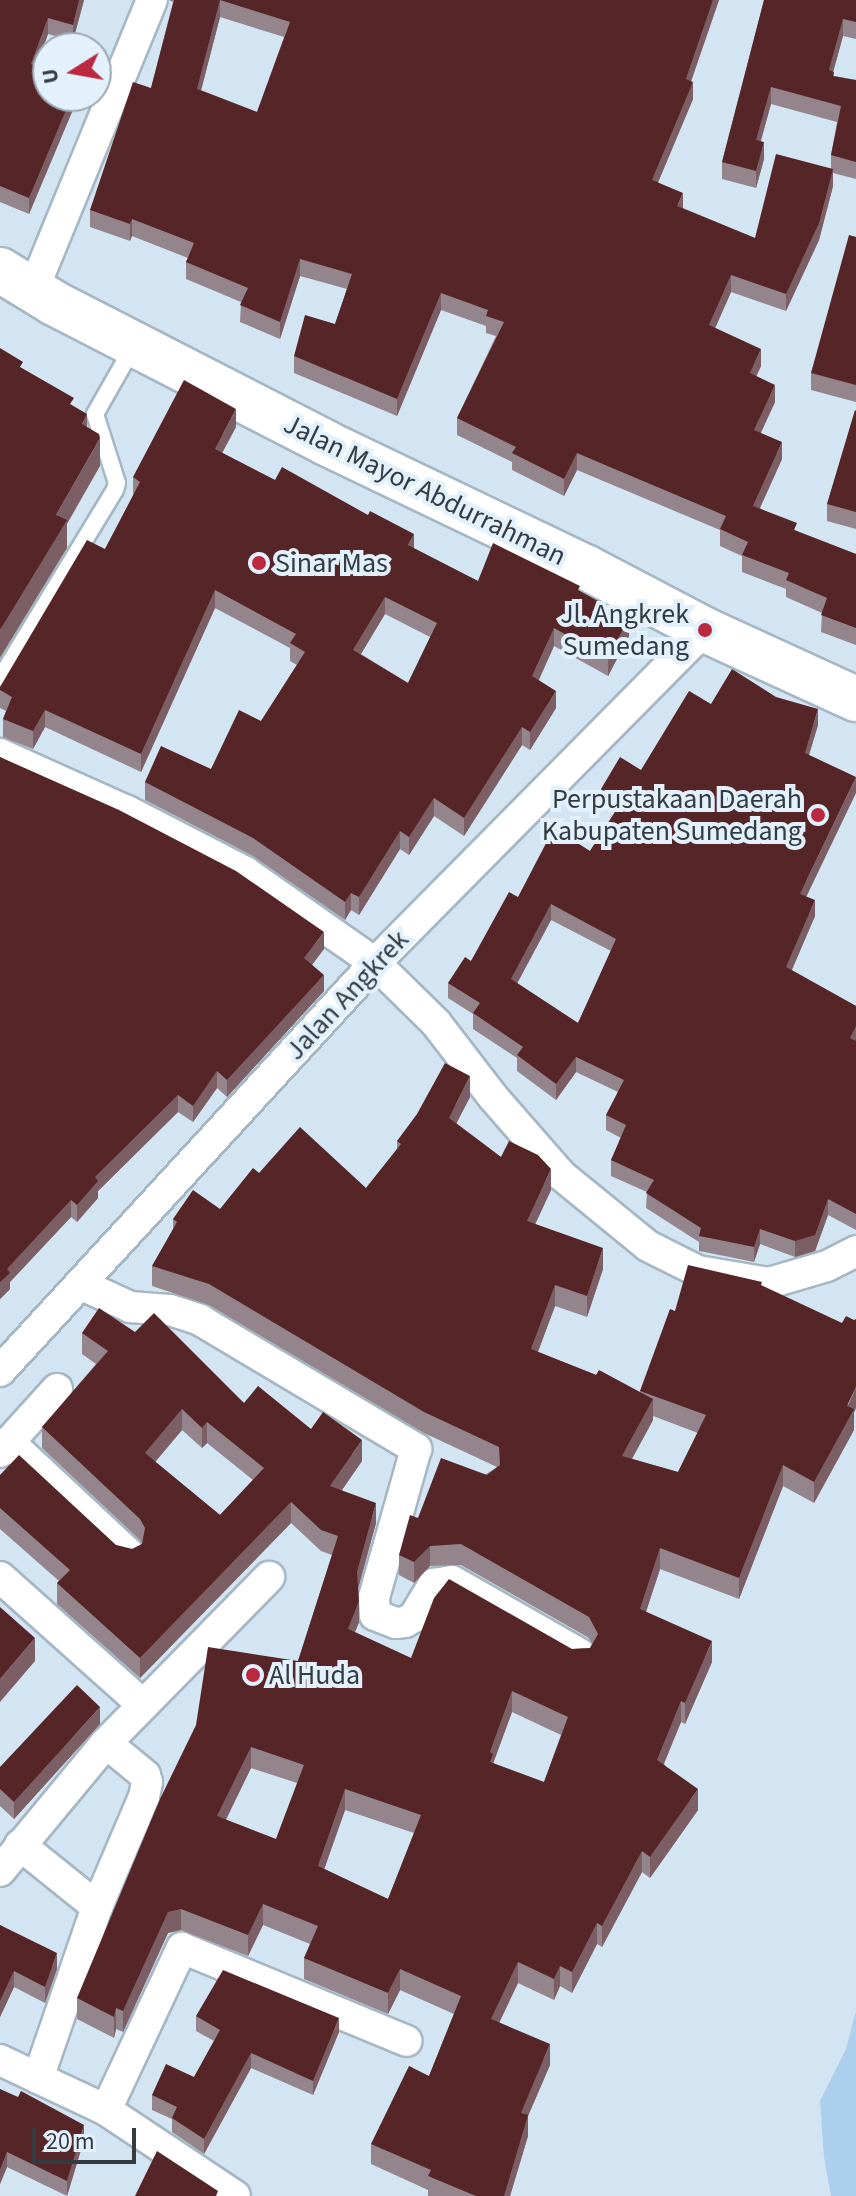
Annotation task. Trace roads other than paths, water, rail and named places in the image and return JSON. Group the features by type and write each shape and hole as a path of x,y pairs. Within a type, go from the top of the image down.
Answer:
{"main road":[{"name":"Jalan Mayor Abdurrahman","path":"17,280 134,344 705,630 856,699"}],"street":[{"path":"17,280 152,0"},
{"name":"Jalan Angkrek","path":"0,1371 375,963 705,630"},
{"path":"0,754 127,811 245,872 375,963 436,1023 493,1097 561,1175 648,1246 698,1271 769,1283 827,1266 856,1251"},
{"path":"80,1284 130,1307 170,1310 200,1320 430,1455 374,1597 375,1615 396,1623 405,1622 414,1617 434,1584 452,1581 580,1654"},
{"path":"57,1389 5,1447 128,1553"},
{"path":"0,1577 143,1705"},
{"path":"0,1871 106,1743 269,1577"},
{"path":"38,2078 97,1907 144,1797 145,1775 106,1743"},
{"path":"20,1845 97,1907"},
{"path":"106,2110 177,1952 186,1947 407,2041"},
{"path":"0,2060 106,2110 235,2196"}],"lane":[{"path":"0,679 115,490 117,483 95,414 134,344"}],"place":[{"name":"Sinar Mas","path":"259,563"},
{"name":"Jl. Angkrek Sumedang","path":"705,630"},
{"name":"Perpustakaan Daerah Kabupaten Sumedang","path":"818,815"},
{"name":"Al Huda","path":"253,1675"}]}
